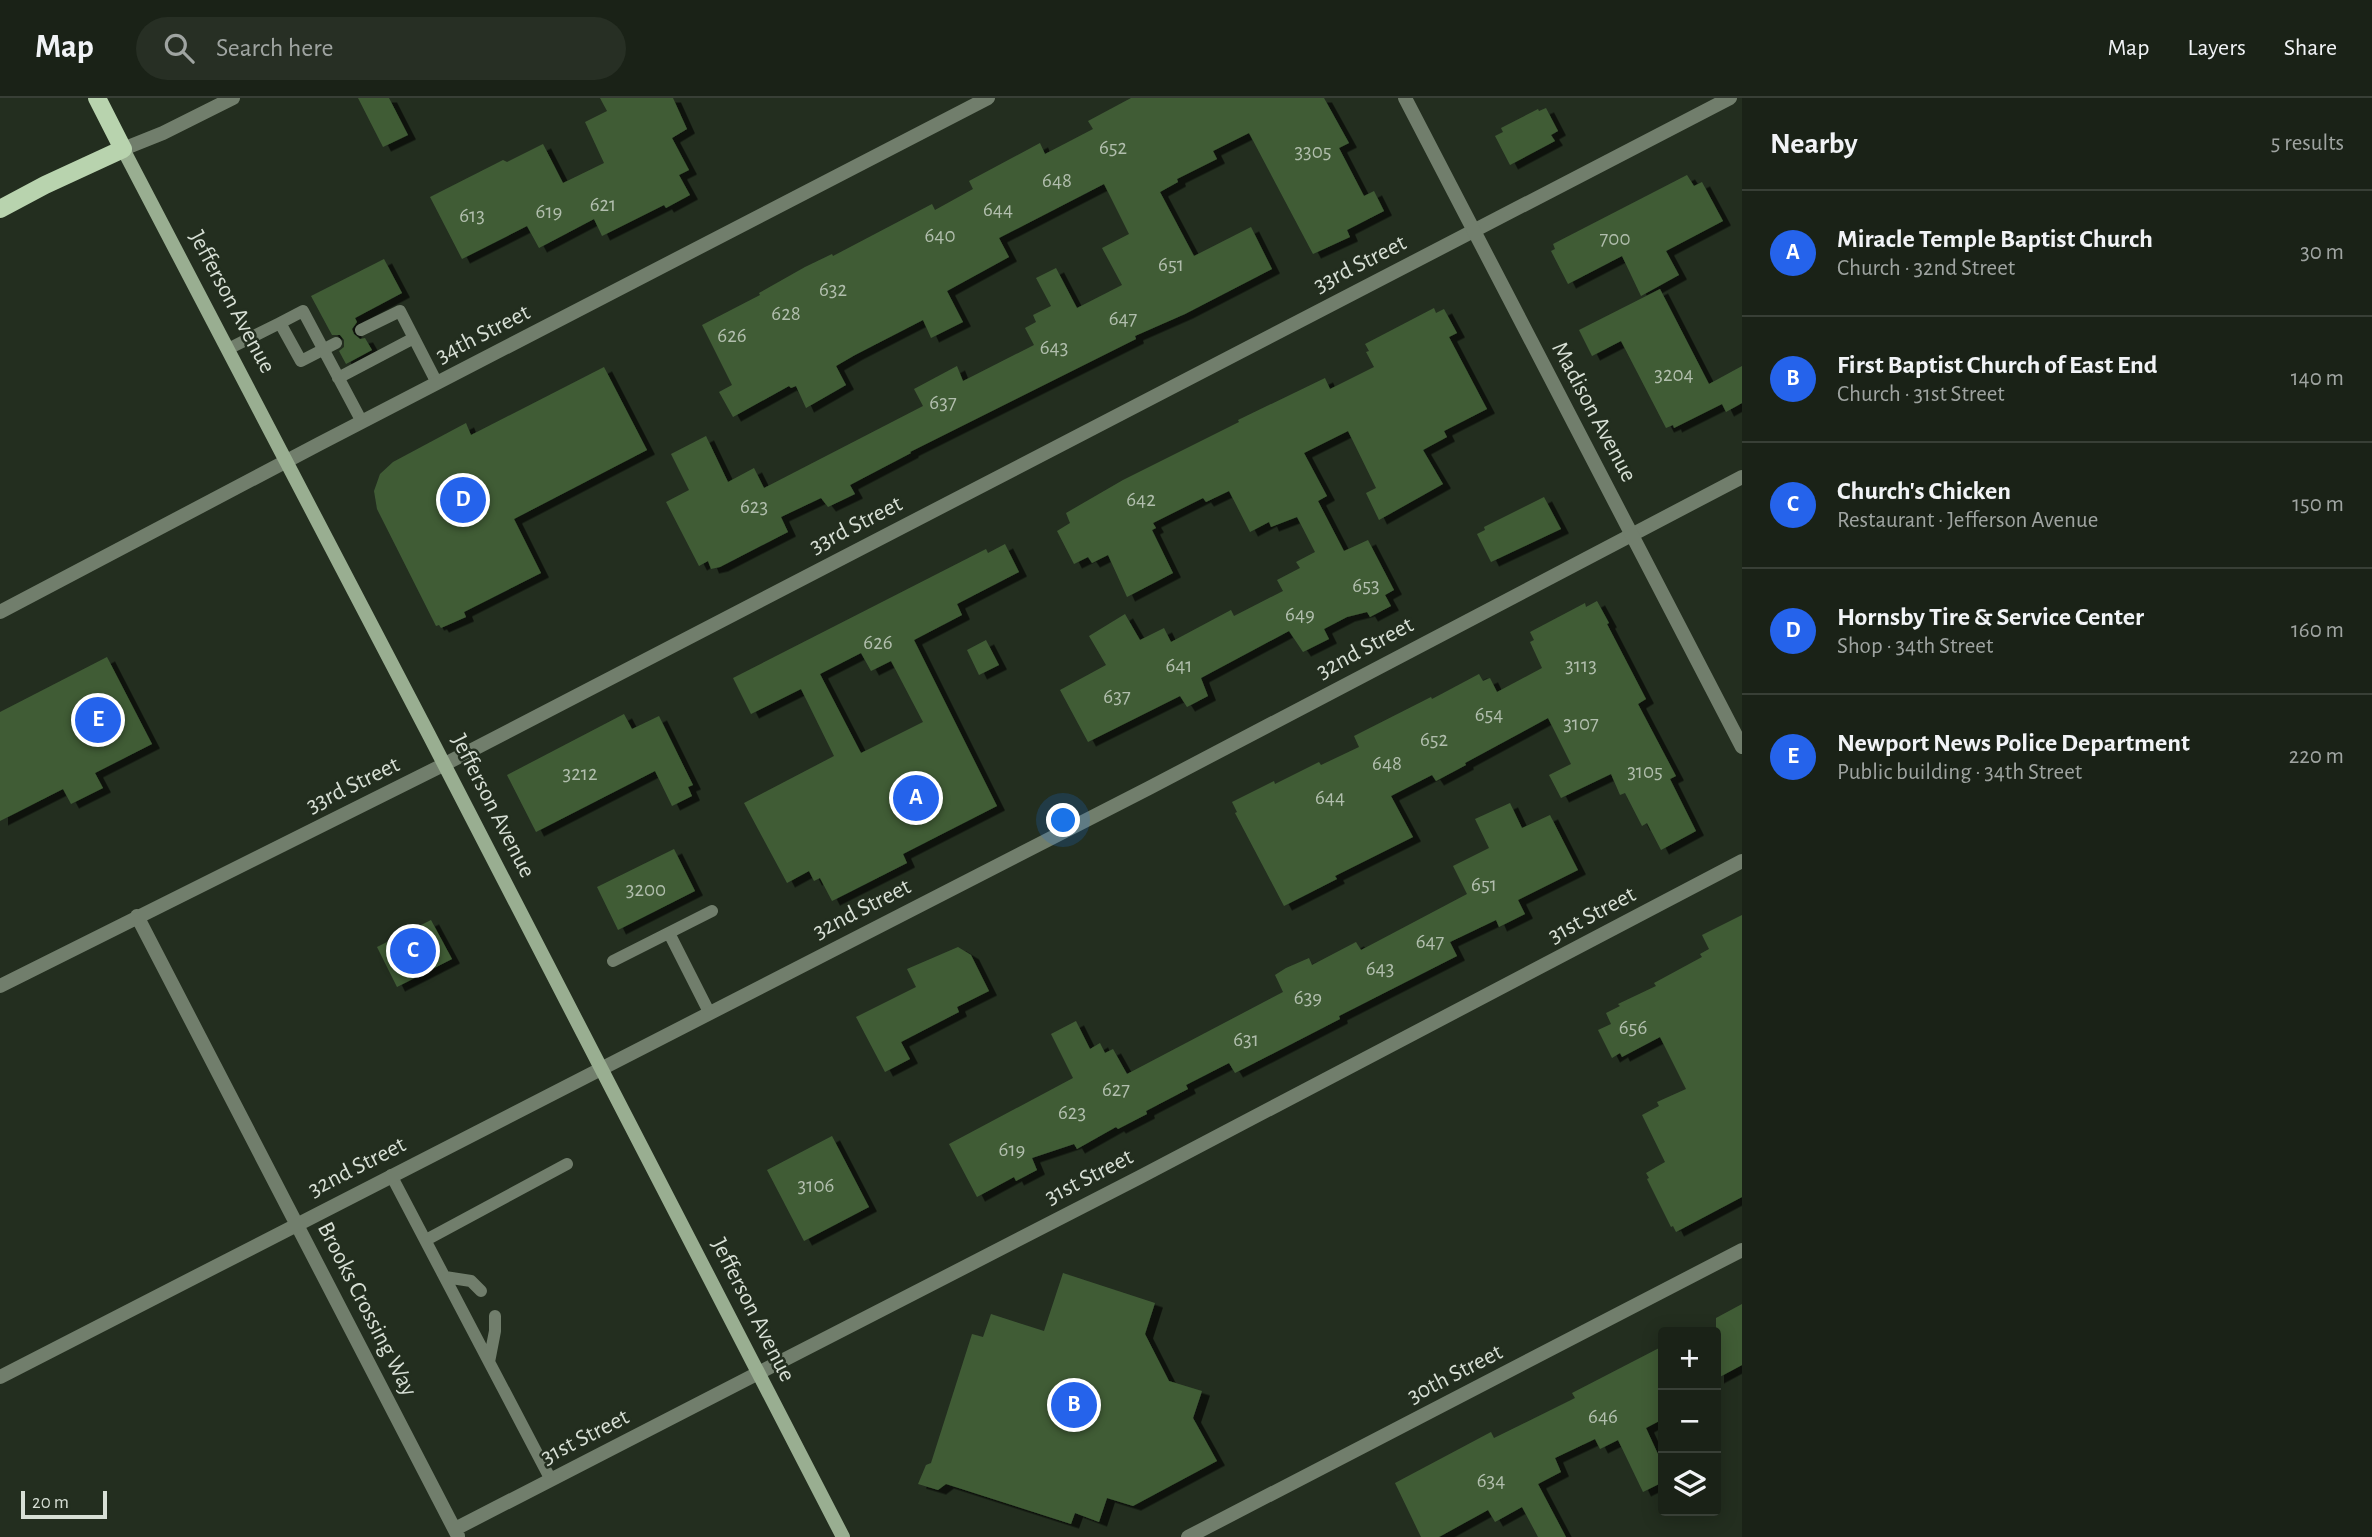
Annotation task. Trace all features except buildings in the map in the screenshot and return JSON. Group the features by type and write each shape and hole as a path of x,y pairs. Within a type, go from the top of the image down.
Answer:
{"main road":[{"name":"Jefferson Avenue","path":"97,98 843,1537"},
{"path":"0,209 123,149"}],"street":[{"path":"123,149 163,133 233,98"},
{"name":"34th Street","path":"0,612 988,98"},
{"name":"Madison Avenue","path":"1405,98 1742,747"},
{"name":"33rd Street","path":"0,986 444,764 1730,98"},
{"name":"32nd Street","path":"0,1377 1149,788 1742,477"},
{"name":"31st Street","path":"457,1533 551,1480 1189,1152 1742,861"},
{"name":"Brooks Crossing Way","path":"137,916 457,1533"},
{"name":"30th Street","path":"1188,1537 1742,1250"}],"lane":[{"path":"228,349 303,311 330,346 338,378 362,422"},
{"path":"361,330 400,311 438,383"},
{"path":"280,323 301,361 330,346"},
{"path":"338,378 414,338"},
{"path":"613,961 712,911"},
{"path":"669,933 709,1012"},
{"path":"425,1240 567,1164"},
{"path":"391,1175 551,1480"},
{"path":"445,1277 471,1281 481,1291"},
{"path":"489,1362 495,1315"}],"place":[{"name":"Hornsby Tire & Service Center","path":"463,500"},
{"name":"Newport News Police Department","path":"98,720"},
{"name":"Miracle Temple Baptist Church","path":"916,798"},
{"name":"Church's Chicken","path":"413,951"},
{"name":"First Baptist Church of East End","path":"1074,1405"}]}
